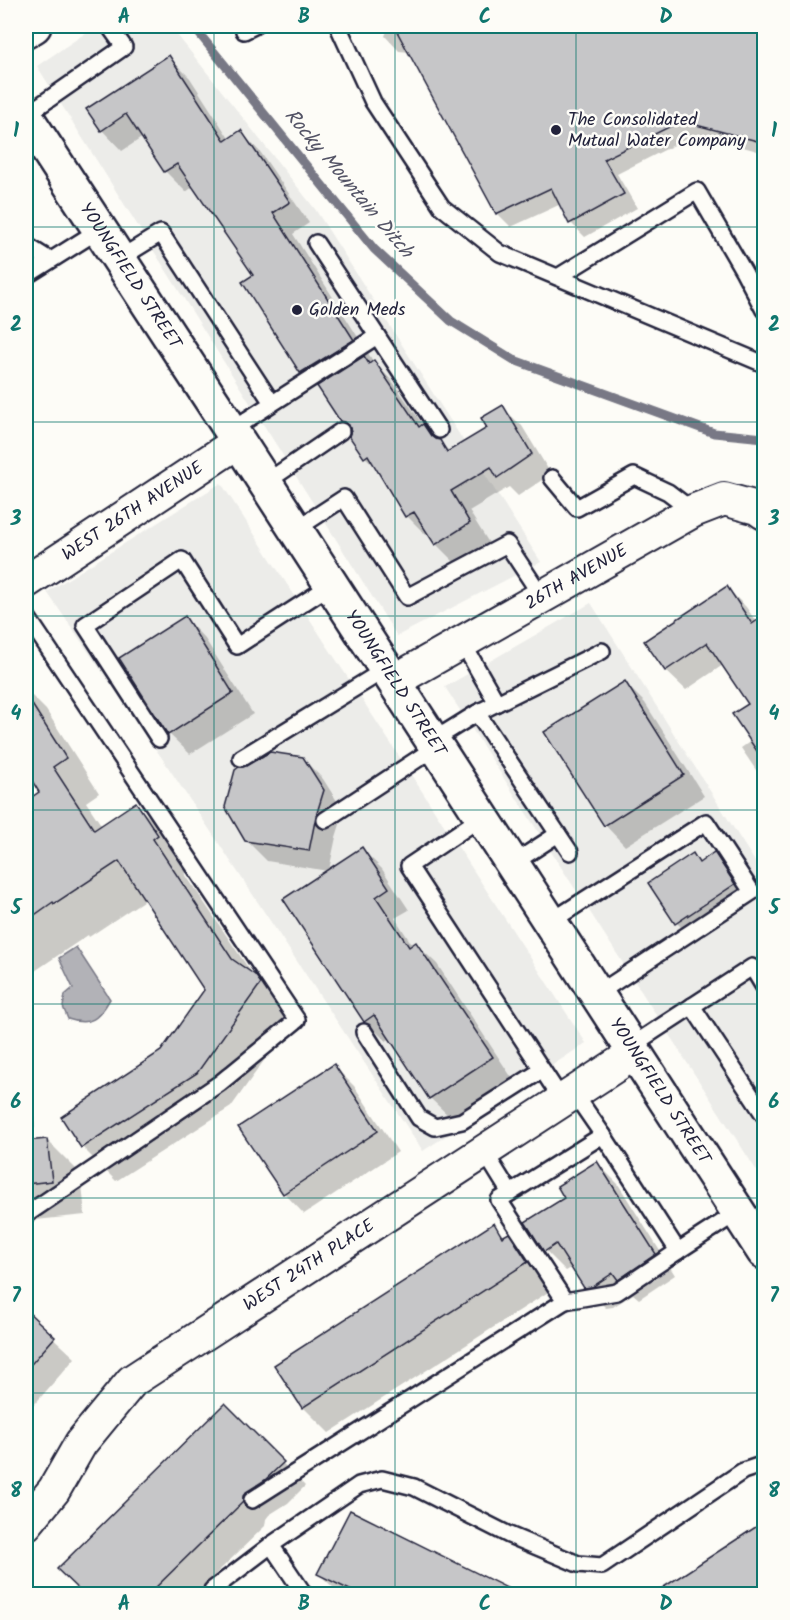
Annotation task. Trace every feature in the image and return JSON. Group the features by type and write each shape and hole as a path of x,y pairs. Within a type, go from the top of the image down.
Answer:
{"street":[{"path":"26,31 34,26"},
{"name":"YOUNGFIELD STREET","path":"26,116 39,148 99,230 235,436 765,1252"},
{"name":"WEST 26TH AVENUE","path":"26,582 235,436"},
{"name":"26TH AVENUE","path":"389,675 462,642 693,511 724,499 757,508 765,513"},
{"name":"WEST 24TH PLACE","path":"26,1524 54,1490 81,1443 132,1381 568,1097 633,1050"}],"lane":[{"path":"26,116 124,46 109,26"},
{"path":"338,26 373,102 442,207 500,253 765,364"},
{"path":"558,277 697,191 765,310"},
{"path":"26,276 99,230"},
{"path":"118,259 161,233 272,403"},
{"path":"316,243 439,430"},
{"path":"26,245 50,260"},
{"path":"235,436 272,403 377,336"},
{"path":"265,483 341,431"},
{"path":"552,478 577,508 634,477 668,492 693,511"},
{"path":"295,530 344,498 407,597 507,544 542,597"},
{"path":"159,739 86,625 182,560 237,646 331,585"},
{"path":"26,615 297,1020 220,1083 26,1214"},
{"path":"462,642 497,703"},
{"path":"325,820 477,713 602,651"},
{"path":"241,758 389,675"},
{"path":"477,713 570,852"},
{"path":"482,818 409,866 543,1070 603,1135 678,1251"},
{"path":"550,922 706,822 746,882 752,892 597,994"},
{"path":"512,864 558,834"},
{"path":"633,1050 692,1006 752,967 765,987"},
{"path":"692,1006 765,1115"},
{"path":"364,1032 419,1118 435,1127 462,1121 543,1070"},
{"path":"565,1301 499,1200 603,1135"},
{"path":"484,1151 510,1193"},
{"path":"252,1500 565,1301 617,1292 738,1212"},
{"path":"215,1594 212,1590 271,1545 359,1485 382,1479 414,1487 509,1534 578,1563 602,1566 743,1470 765,1464"},
{"path":"271,1545 304,1594"}],"shaded area":[{"path":"96,26 170,26 315,209 541,562 397,636 37,66"},
{"path":"221,483 586,1043 423,1151 166,764 47,592"},
{"path":"591,603 764,876 764,1182 445,687"},
{"path":"76,947 110,999 98,1016 83,1022 68,1019 63,1007 65,995 73,988 59,958"}],"building":[{"name":"The Consolidated Mutual Water Company","path":"394,26 765,26 765,143 681,121 604,159 624,194 569,224 551,188 496,214"},
{"path":"169,55 225,141 241,130 290,202 273,213 354,340 300,373 242,282 253,275 177,164 164,172 126,114 101,131 86,109"},
{"path":"364,356 369,364 374,360 419,427 423,424 431,436 440,440 447,452 487,428 481,418 503,405 532,454 497,478 491,467 451,491 470,523 435,545 414,512 405,517 368,455 364,458 349,436 351,431 349,425 340,421 317,386"},
{"path":"727,586 752,624 765,615 765,763 732,714 748,704 707,643 665,671 644,641"},
{"path":"185,616 233,693 168,735 119,658"},
{"path":"625,681 684,775 604,826 544,732"},
{"path":"26,695 66,758 53,767 94,830 136,802 158,835 153,839 232,959 255,975 261,983 197,1073 81,1148 61,1117 161,1051 204,990 119,861 26,921 26,801 39,792 26,771"},
{"path":"270,752 303,757 324,790 309,851 245,841 225,807 235,770"},
{"path":"362,847 389,888 376,897 409,947 416,942 493,1057 429,1099 374,1015 364,1022 283,899"},
{"path":"714,852 735,884 675,924 648,883 693,853 699,863"},
{"path":"334,1064 378,1131 283,1194 238,1127"},
{"path":"47,1139 52,1181 26,1184 26,1141"},
{"path":"597,1161 656,1254 618,1280 613,1273 592,1287 584,1288 556,1244 544,1252 525,1222 564,1198 557,1186"},
{"path":"494,1223 502,1237 509,1233 528,1262 302,1408 274,1365"},
{"path":"26,1310 55,1337 26,1370"},
{"path":"225,1403 284,1462 265,1480 246,1492 243,1502 149,1594 83,1594 57,1569"},
{"path":"350,1510 519,1594 358,1594 317,1574"},
{"path":"765,1521 765,1594 653,1594"}],"waterway":[{"name":"Rocky Mountain Ditch","path":"193,26 374,249 451,321 514,360 714,433 764,438"}],"place":[{"name":"The Consolidated Mutual Water Company","path":"556,130"},
{"name":"Golden Meds","path":"297,310"}]}
